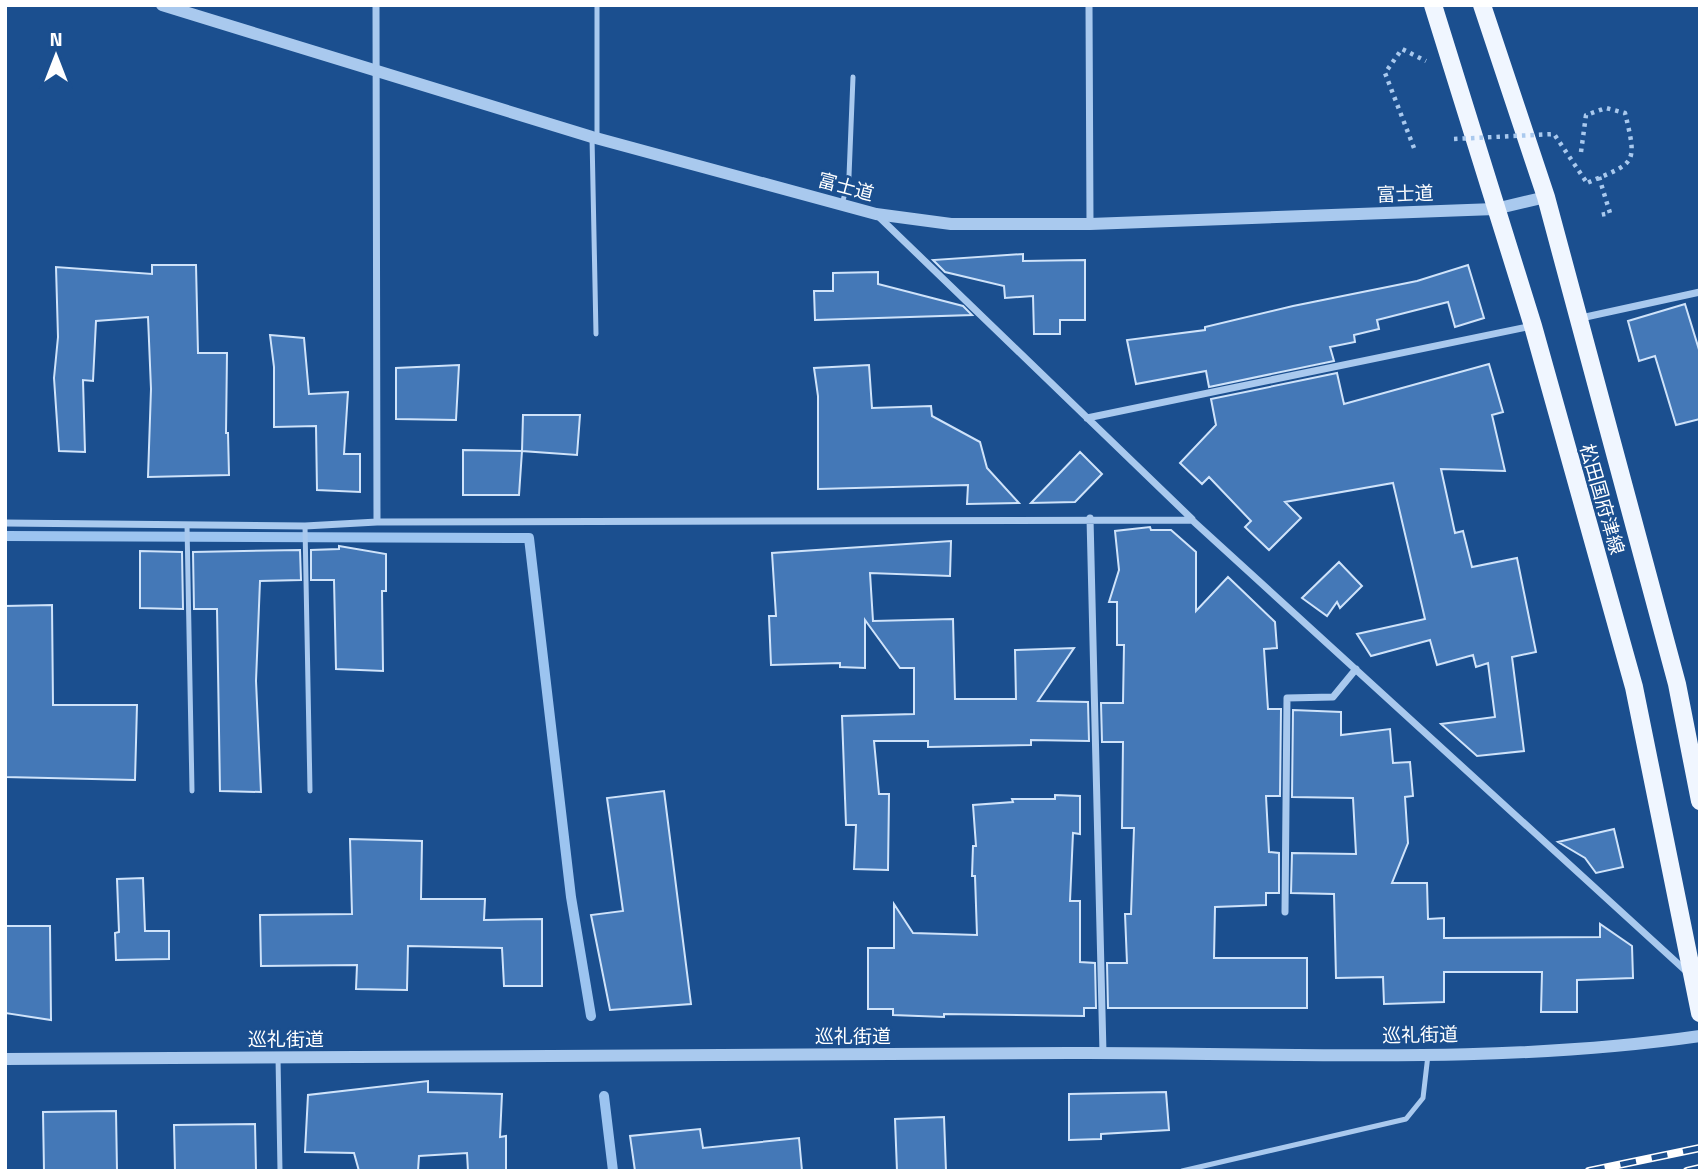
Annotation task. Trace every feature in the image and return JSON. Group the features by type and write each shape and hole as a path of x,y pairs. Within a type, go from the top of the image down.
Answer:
{"main road":[{"name":"松田国府津線","path":"1433,5 1533,326 1634,687 1700,1013"},
{"name":"松田国府津線","path":"1482,5 1546,198 1579,318 1677,684 1700,801"}],"street":[{"name":"富士道","path":"162,5 376,74 594,138 876,214 951,224 1090,224 1495,209 1546,198"},
{"path":"376,5 377,522"},
{"path":"1089,5 1090,224"},
{"path":"876,214 1192,520 1692,976"},
{"path":"1579,318 1700,292"},
{"path":"1087,418 1533,326"},
{"path":"1090,518 1103,1053"},
{"path":"5,523 305,526 377,522 1090,518 1192,520"},
{"path":"1285,912 1287,698 1334,696 1356,669"},
{"name":"巡礼街道","path":"5,1059 1103,1053 1428,1055 1621,1047 1700,1036"}],"lane":[{"path":"596,334 594,138 597,5"},
{"path":"842,205 849,176 853,77"},
{"path":"187,525 192,791"},
{"path":"305,526 310,791"},
{"path":"1182,1171 1406,1119 1423,1098 1428,1055"},
{"path":"278,1057 280,1171"}],"path":[{"path":"1414,148 1385,73 1402,49 1427,61 1431,74"},
{"path":"1449,126 1454,139 1554,134 1587,183 1622,168 1631,158 1633,148 1625,113 1606,108 1586,115 1581,152"},
{"path":"1599,177 1610,213 1601,215"}],"building":[{"path":"1023,254 1023,261 1085,260 1085,320 1060,320 1060,334 1034,334 1033,296 1005,298 1004,286 945,272 933,260"},
{"path":"152,265 196,265 198,353 227,353 226,433 229,475 148,477 151,389 148,317 96,321 93,381 83,380 85,452 59,451 54,378 58,337 56,267 152,274"},
{"path":"1468,265 1484,318 1455,327 1448,302 1377,320 1379,329 1354,335 1355,342 1330,347 1334,361 1209,387 1206,371 1136,384 1127,340 1205,330 1205,327 1293,306 1417,281"},
{"path":"878,272 878,284 963,306 972,315 815,320 814,291 833,291 833,273"},
{"path":"1685,304 1700,353 1700,419 1676,425 1655,356 1639,361 1628,321"},
{"path":"270,335 304,338 309,394 348,392 344,454 360,454 360,492 317,490 316,426 274,427 274,367"},
{"path":"1489,364 1503,412 1492,415 1505,471 1441,469 1455,533 1463,531 1472,567 1517,558 1536,652 1512,657 1524,751 1477,756 1441,724 1495,717 1488,663 1476,667 1473,655 1437,665 1430,640 1371,656 1357,634 1425,619 1393,483 1285,502 1301,518 1269,550 1245,527 1251,521 1209,477 1202,484 1180,463 1216,425 1211,399 1337,373 1344,404"},
{"path":"459,365 456,420 396,419 396,368"},
{"path":"869,365 872,408 931,406 932,416 980,442 987,468 1019,503 967,504 968,485 818,489 818,396 814,368"},
{"path":"523,415 580,415 577,455 522,451"},
{"path":"463,450 522,451 519,495 463,495"},
{"path":"1080,452 1102,474 1075,502 1031,503"},
{"path":"1150,527 1151,530 1171,530 1196,552 1196,611 1228,577 1275,622 1277,648 1264,649 1268,709 1281,709 1280,796 1266,796 1269,852 1279,853 1279,893 1266,893 1266,905 1215,907 1214,958 1307,958 1307,1008 1108,1008 1107,963 1127,963 1125,914 1131,914 1134,828 1122,828 1123,742 1102,742 1101,703 1123,703 1124,645 1117,645 1117,602 1109,602 1119,570 1115,531"},
{"path":"951,541 950,576 870,573 873,621 953,619 955,699 1016,699 1015,650 1074,648 1038,701 1088,702 1089,741 1031,740 1031,745 928,747 928,741 874,741 879,794 889,794 888,870 854,869 856,825 846,825 842,716 914,714 914,668 900,668 865,620 865,668 840,667 840,663 771,665 769,616 776,616 772,553"},
{"path":"339,546 386,554 386,591 382,591 383,671 336,669 334,580 311,580 311,550 339,549"},
{"path":"300,550 301,580 260,581 256,681 261,792 220,791 217,609 194,609 193,552"},
{"path":"140,551 182,552 183,609 140,608"},
{"path":"1339,562 1362,586 1340,608 1337,602 1327,616 1302,598"},
{"path":"52,605 53,705 137,705 135,780 5,777 5,606"},
{"path":"1293,710 1341,712 1341,735 1390,729 1393,763 1410,762 1413,796 1405,797 1408,843 1392,883 1427,883 1428,919 1444,918 1444,938 1600,937 1600,924 1632,946 1633,978 1577,980 1577,1012 1541,1012 1542,972 1444,972 1444,1002 1384,1004 1383,977 1336,978 1334,894 1291,893 1292,853 1356,854 1353,798 1292,797"},
{"path":"664,791 691,1004 610,1010 591,915 623,911 607,798"},
{"path":"1055,795 1080,796 1080,834 1073,833 1070,901 1080,901 1080,962 1095,963 1096,1008 1084,1008 1084,1016 944,1014 944,1017 893,1015 893,1009 868,1009 868,948 894,948 894,904 913,933 977,935 975,876 972,876 973,846 976,846 973,805 1013,802 1012,799 1055,799"},
{"path":"1614,829 1623,867 1596,873 1585,858 1558,842"},
{"path":"350,839 422,841 421,899 485,899 484,920 542,919 542,986 504,986 502,948 408,946 407,990 356,989 357,965 261,966 260,915 352,914"},
{"path":"143,878 145,931 169,931 169,959 116,960 115,933 119,932 117,879"},
{"path":"5,926 50,926 51,1020 5,1013"},
{"path":"428,1081 428,1092 502,1094 500,1137 506,1136 506,1171 468,1171 467,1153 419,1156 418,1171 359,1171 354,1153 305,1152 308,1095"},
{"path":"1166,1092 1169,1130 1101,1134 1101,1139 1069,1140 1069,1094"},
{"path":"116,1111 117,1171 44,1171 43,1112"},
{"path":"944,1117 946,1171 897,1171 895,1119"},
{"path":"255,1124 256,1171 175,1171 174,1125"},
{"path":"700,1129 703,1148 799,1138 802,1171 635,1171 630,1136"}],"waterway":[{"path":"5,536 529,538 571,897 591,1016"},
{"path":"604,1096 613,1171"}],"railway":[{"path":"1589,1171 1700,1148"},
{"path":"1687,1171 1700,1168"}]}
